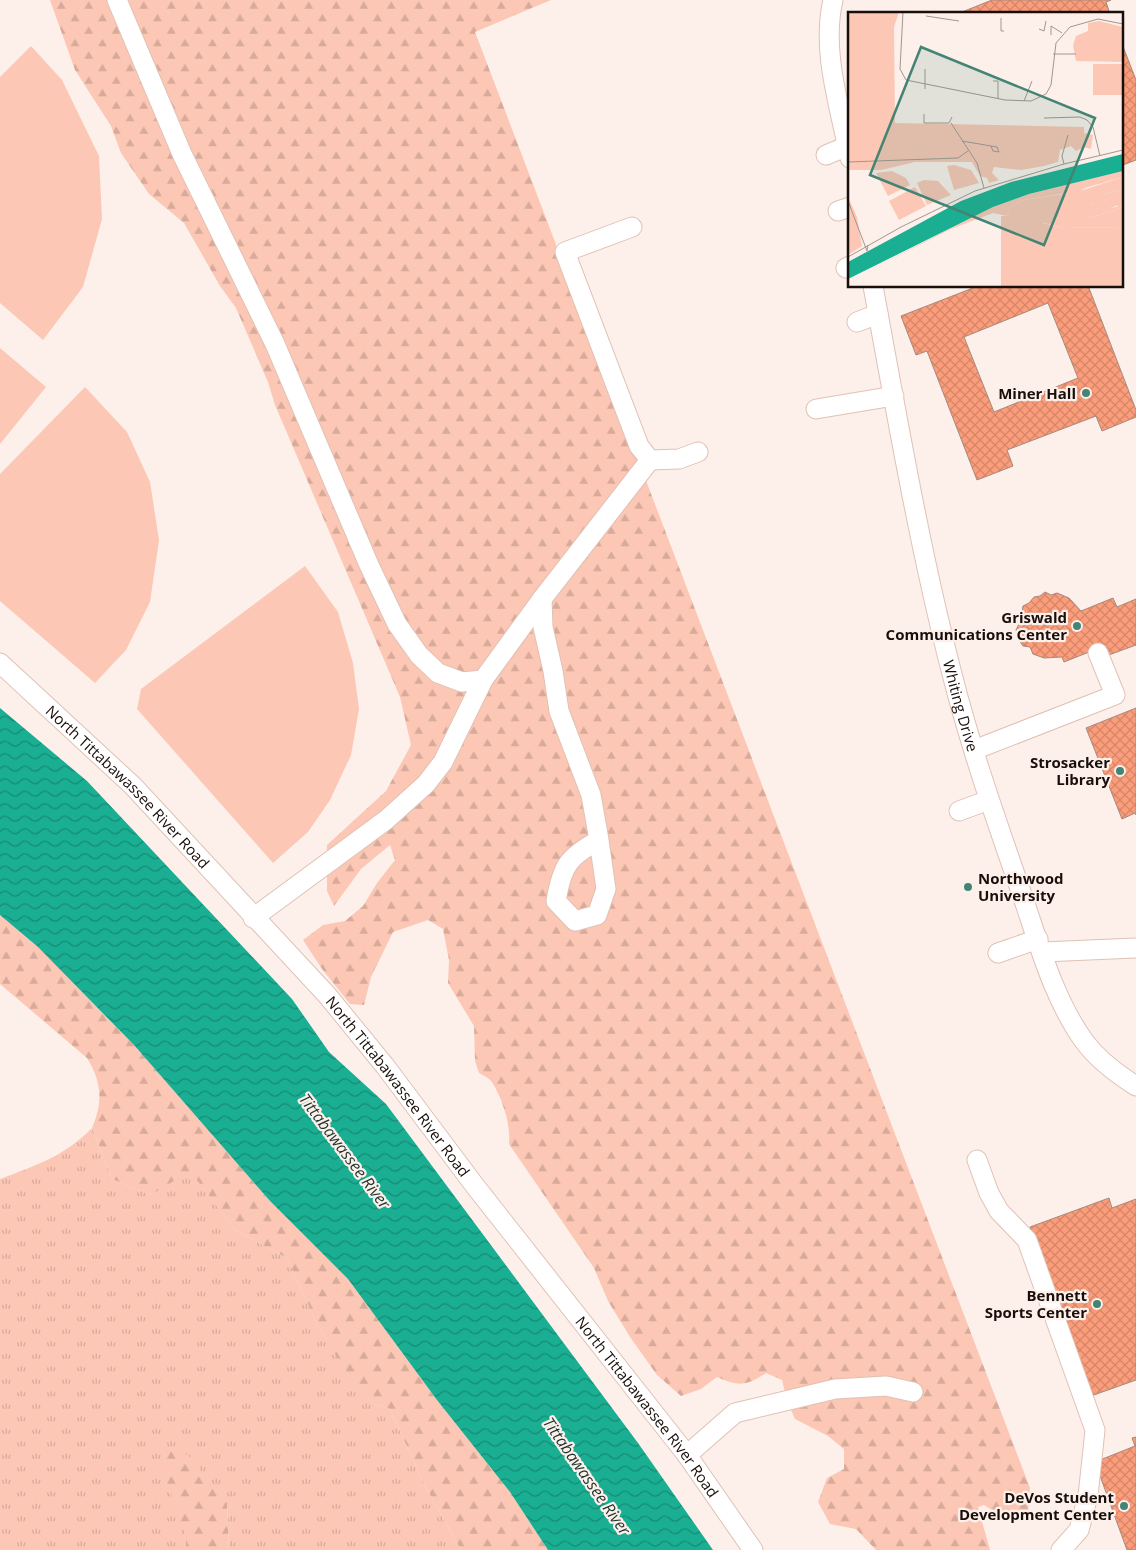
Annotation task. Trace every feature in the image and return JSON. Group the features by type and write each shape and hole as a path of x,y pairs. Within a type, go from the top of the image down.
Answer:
{"street":[{"path":"117,0 182,154 279,353 369,565 397,624 419,655 438,673 462,682 483,680"},
{"path":"833,0 830,15 829,47 848,144"},
{"path":"826,155 848,149"},
{"path":"632,227 565,252 638,446 650,460"},
{"name":"Whiting Drive","path":"873,288 921,541 952,674 989,800 1040,946 1065,1008 1085,1042 1112,1070 1136,1086"},
{"path":"857,322 878,314"},
{"path":"816,409 894,396"},
{"path":"650,460 680,459 698,452"},
{"path":"253,918 386,820 426,784 444,762 483,680 542,599 650,460"},
{"path":"542,599 543,627 553,671 559,711 591,795 599,840"},
{"path":"974,750 1115,695 1098,653"},
{"name":"North Tittabawassee River Road","path":"0,663 133,786 253,918 327,995 385,1066 475,1186 687,1454 753,1550"},
{"path":"959,811 989,800"},
{"path":"998,953 1040,946 1136,948"},
{"path":"977,1160 989,1193 999,1211 1027,1240 1095,1430 1088,1496 1079,1530 1061,1550"},
{"path":"687,1454 734,1413 835,1389 886,1386 913,1392"}],"green space":[{"path":"50,0 551,0 475,32 1030,1488 1028,1511 1005,1516 984,1505 978,1507 990,1550 876,1550 856,1529 830,1524 818,1502 827,1478 844,1469 844,1449 828,1436 795,1419 787,1401 782,1380 766,1373 753,1381 743,1384 737,1384 717,1377 701,1389 681,1396 657,1375 630,1337 608,1301 594,1268 509,1144 509,1128 496,1088 491,1081 479,1073 475,1061 474,1026 448,983 449,960 443,929 428,920 393,932 371,977 364,1005 350,1004 322,969 303,940 323,925 345,921 363,906 377,883 395,860 390,845 361,869 334,906 327,891 327,845 386,791 411,745 400,697 275,405 268,382 236,308 220,286 184,223 149,194 121,153 111,126 75,70"},
{"path":"31,46 62,80 99,156 102,219 83,287 43,340 0,303 0,77"},
{"path":"0,348 46,387 0,444"},
{"path":"85,387 127,432 150,482 159,540 150,602 126,650 95,683 0,601 0,474"},
{"path":"305,566 338,612 353,663 359,709 351,755 330,800 308,832 273,863 137,709 141,689"},
{"path":"0,915 38,947 134,1045 270,1201 348,1279 437,1400 510,1492 548,1550 461,1550 424,1484 390,1409 374,1404 351,1380 317,1324 287,1258 235,1230 190,1171 151,1195 112,1179 92,1128 98,1110 99,1093 96,1076 87,1058 0,984"},
{"path":"92,1128 112,1179 151,1195 190,1170 235,1230 287,1258 317,1324 351,1379 374,1404 390,1409 424,1484 461,1550 229,1550 227,1503 186,1537 186,1550 0,1550 0,1179 60,1153"},
{"path":"169,1451 188,1455 227,1503 229,1550 186,1550 186,1537 162,1469"}],"water":[{"name":"Tittabawassee River","path":"0,708 87,781 292,999 329,1052 386,1104 638,1443 713,1550 548,1550 510,1492 437,1400 348,1279 270,1201 134,1045 38,947 0,915"}],"building":[{"path":"992,0 1111,0 1106,2 1109,12 962,12"},
{"path":"1124,49 1136,80 1136,160 1124,165"},
{"name":"Miner Hall","path":"973,288 1089,288 1136,410 1136,417 1102,431 1096,416 1007,450 1013,466 977,480 927,351 916,355 901,316","holes":["1048,303 1078,378 994,412 964,337"]},
{"name":"Griswald Communications Center","path":"1045,592 1051,595 1057,593 1069,598 1081,611 1113,598 1117,607 1136,599 1136,645 1106,656 1094,650 1064,662 1062,657 1044,658 1033,654 1030,647 1023,646 1021,643 1016,630 1019,624 1017,620 1022,613 1023,606 1034,597 1040,596"},
{"name":"Strosacker Library","path":"1136,708 1136,815 1135,813 1122,819 1086,728"},
{"name":"Bennett Sports Center","path":"1109,1198 1112,1208 1136,1199 1136,1380 1091,1396 1030,1227"},
{"name":"DeVos Student Development Center","path":"1136,1437 1136,1550 1127,1550 1095,1462 1135,1446 1132,1438"}],"place":[{"name":"Miner Hall","path":"1086,393"},
{"name":"Griswald Communications Center","path":"1077,626"},
{"name":"Strosacker Library","path":"1120,771"},
{"name":"Northwood University","path":"968,887"},
{"name":"Bennett Sports Center","path":"1097,1304"},
{"name":"DeVos Student Development Center","path":"1124,1506"}]}
